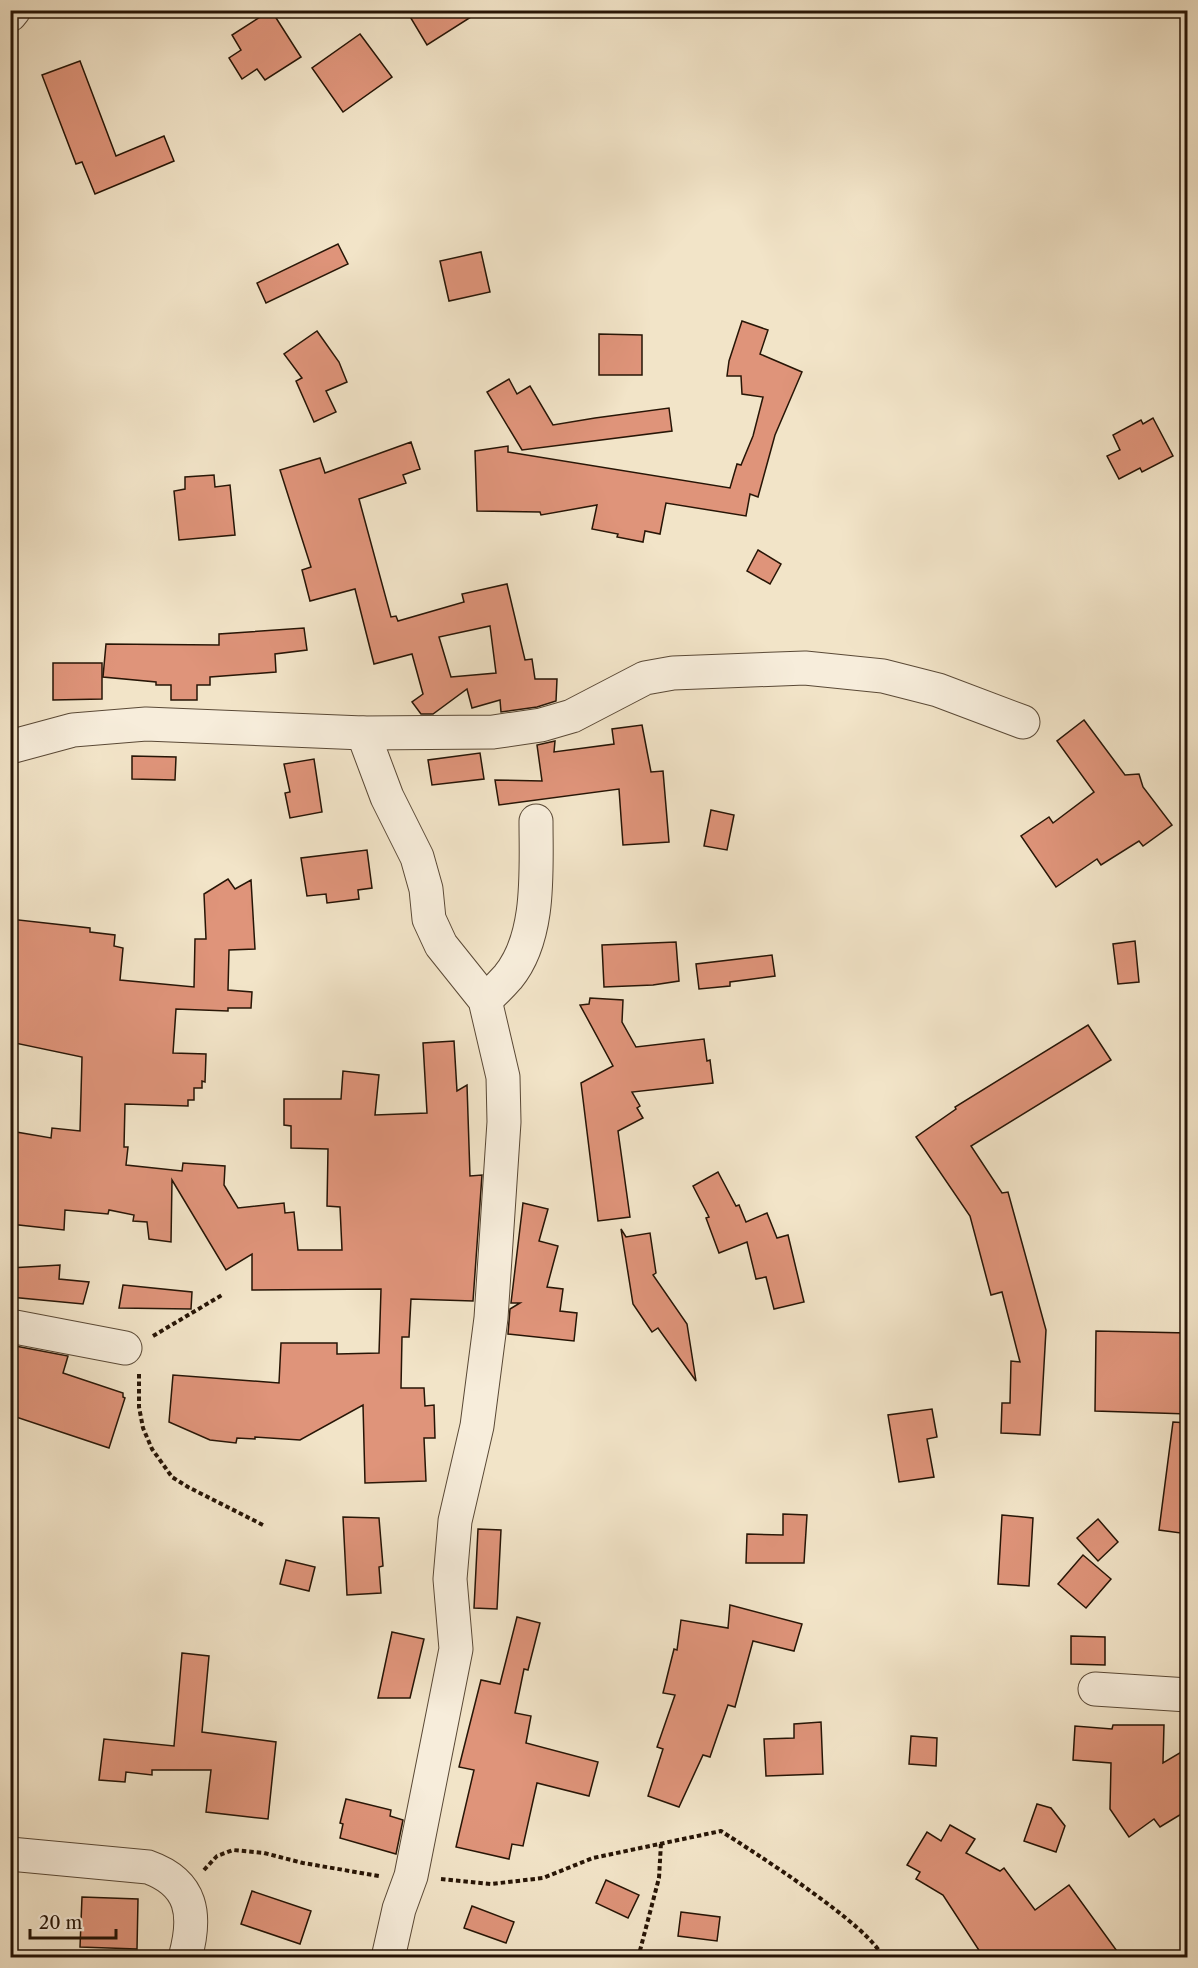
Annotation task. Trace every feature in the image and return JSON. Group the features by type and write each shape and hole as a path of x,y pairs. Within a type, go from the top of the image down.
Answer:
{"street":[{"path":"10,15 14,10"},
{"path":"10,747 73,730 146,724 363,733 493,732 541,725 572,716 645,678 673,673 805,668 883,676 938,690 1023,722"},
{"path":"363,733 387,797 417,856 426,889 429,919 441,945 485,1000 503,1077 504,1122 491,1318 477,1426 455,1521 450,1579 456,1649 410,1878 399,1909 388,1958"},
{"path":"485,1000 509,976 527,942 536,896 537,821"},
{"path":"10,1326 127,1349"},
{"path":"1095,1689 1188,1695"},
{"path":"10,1854 148,1867 164,1873 178,1884 192,1913 185,1958"}],"path":[{"path":"222,1295 127,1349 136,1360 139,1371 143,1428 152,1449 172,1477 264,1525"},
{"path":"185,1896 217,1856 233,1850 264,1853 303,1863 410,1878 491,1884 543,1878 594,1858 721,1831 762,1856 855,1925 880,1949 882,1958"},
{"path":"638,1958 659,1878 662,1842"}],"building":[{"path":"271,10 301,57 265,80 257,69 242,79 229,58 241,50 232,35"},
{"path":"406,10 482,10 427,45"},
{"path":"360,34 392,77 343,112 312,68"},
{"path":"80,61 116,156 164,136 174,161 95,194 82,162 76,164 42,75"},
{"path":"338,244 348,264 266,303 257,283"},
{"path":"481,252 490,292 449,301 440,261"},
{"path":"742,321 768,330 760,354 802,372 775,435 758,497 750,494 746,516 666,503 660,534 645,531 643,542 592,529 597,505 541,515 540,512 477,511 475,451 508,446 508,452 730,488 737,464 741,465 753,436 763,397 742,394 741,376 727,376 729,361"},
{"path":"317,331 339,362 347,382 326,391 336,412 314,422 296,381 302,378 284,354"},
{"path":"599,334 642,335 642,375 599,375"},
{"path":"509,379 517,394 530,386 553,425 669,408 672,431 522,450 487,392"},
{"path":"1153,418 1173,456 1142,472 1140,468 1119,479 1107,456 1120,450 1113,435 1141,420 1143,424"},
{"path":"411,442 420,469 403,475 406,483 359,499 391,617 396,616 398,621 464,602 462,594 507,584 525,660 532,659 535,679 557,679 556,701 537,707 501,712 500,700 472,708 467,689 433,714 421,714 412,702 423,694 412,654 374,664 355,589 310,601 302,570 311,567 280,470 320,458 325,473","holes":["490,626 496,673 451,677 439,637"]},
{"path":"214,475 215,487 230,485 235,535 179,540 174,491 185,489 185,477"},
{"path":"758,550 781,564 770,584 747,571"},
{"path":"304,628 307,650 275,654 276,672 210,677 210,685 197,685 197,700 171,700 171,685 103,677 106,644 219,645 219,634"},
{"path":"53,663 102,663 102,699 53,700"},
{"path":"1084,720 1125,775 1139,774 1143,787 1172,825 1143,846 1139,841 1101,865 1097,859 1056,887 1021,836 1049,817 1053,823 1094,792 1057,741"},
{"path":"642,725 651,772 663,771 669,842 623,845 619,789 499,805 495,780 542,781 537,745 555,741 554,752 614,744 612,729"},
{"path":"480,753 484,779 432,785 428,760"},
{"path":"132,756 176,757 175,780 132,779"},
{"path":"314,759 322,812 290,818 285,793 290,792 284,764"},
{"path":"711,810 734,815 727,850 704,846"},
{"path":"367,850 372,888 358,890 359,899 327,903 326,894 307,896 301,858"},
{"path":"228,879 235,889 251,880 255,949 229,950 228,990 252,992 251,1008 228,1008 228,1011 176,1009 173,1053 206,1054 205,1082 202,1081 202,1088 194,1088 194,1100 188,1100 188,1106 125,1104 124,1147 128,1147 126,1165 182,1171 183,1163 225,1166 224,1185 238,1208 284,1203 285,1213 294,1212 298,1250 342,1250 340,1207 327,1206 328,1149 291,1148 291,1126 284,1125 284,1099 341,1099 343,1071 379,1075 375,1115 427,1113 423,1043 454,1041 457,1091 467,1085 470,1176 482,1175 473,1301 411,1299 409,1337 402,1337 401,1388 424,1388 425,1406 434,1405 435,1438 424,1438 426,1481 365,1483 363,1405 300,1440 255,1437 255,1439 237,1438 236,1443 210,1440 169,1422 173,1375 279,1383 281,1343 337,1343 337,1354 379,1353 381,1289 252,1290 252,1254 226,1270 172,1180 171,1242 149,1239 147,1222 133,1221 134,1215 109,1210 108,1214 65,1210 64,1230 10,1224 10,1131 51,1138 52,1128 80,1131 82,1057 10,1042 10,919 90,928 90,932 115,935 114,946 123,948 120,980 194,987 195,939 206,939 204,894"},
{"path":"1135,941 1139,982 1118,984 1113,944"},
{"path":"676,942 679,981 653,985 604,987 602,945"},
{"path":"772,955 775,976 730,982 730,986 699,989 696,964"},
{"path":"590,998 623,1000 622,1022 636,1047 704,1039 713,1083 632,1092 640,1106 637,1108 643,1118 618,1131 630,1217 598,1221 581,1083 613,1066 580,1005 589,1004"},
{"path":"1088,1025 1111,1060 971,1146 1002,1193 1008,1192 1046,1330 1040,1435 1001,1433 1002,1403 1010,1403 1011,1361 1020,1362 1002,1292 991,1295 970,1216 916,1137 956,1109 955,1107"},
{"path":"718,1172 736,1206 739,1205 746,1222 767,1213 777,1238 788,1235 804,1302 774,1309 766,1277 756,1279 747,1242 719,1253 706,1218 709,1217 693,1186"},
{"path":"523,1203 548,1209 539,1241 558,1246 547,1287 563,1289 560,1311 577,1313 574,1341 508,1334 510,1309 520,1303 511,1303"},
{"path":"621,1229 626,1237 650,1233 656,1273 653,1275 687,1324 696,1381 658,1328 652,1332 633,1304"},
{"path":"60,1265 59,1279 89,1282 83,1304 10,1297 10,1268"},
{"path":"123,1285 192,1292 191,1309 119,1308"},
{"path":"1096,1331 1188,1333 1188,1414 1095,1411"},
{"path":"10,1345 68,1356 63,1373 123,1393 125,1398 109,1448 10,1415"},
{"path":"932,1409 937,1437 927,1439 934,1477 899,1482 888,1415"},
{"path":"1173,1422 1188,1423 1188,1534 1159,1530"},
{"path":"783,1514 807,1515 804,1563 746,1563 747,1534 783,1535"},
{"path":"1002,1515 1033,1518 1029,1586 998,1584"},
{"path":"343,1517 379,1518 383,1566 379,1567 381,1593 347,1595"},
{"path":"1098,1519 1118,1542 1098,1561 1077,1538"},
{"path":"478,1529 501,1530 497,1609 474,1608"},
{"path":"1083,1555 1111,1579 1086,1608 1058,1584"},
{"path":"286,1560 315,1567 309,1591 280,1584"},
{"path":"730,1605 802,1624 794,1651 753,1641 735,1707 728,1705 710,1757 703,1755 679,1807 648,1796 663,1749 657,1747 675,1695 663,1693 674,1649 677,1650 681,1620 728,1628"},
{"path":"517,1617 540,1623 528,1670 524,1669 515,1713 531,1716 526,1743 598,1762 589,1796 537,1783 523,1846 512,1844 509,1859 456,1847 474,1770 459,1767 481,1680 500,1684"},
{"path":"392,1632 424,1639 410,1698 378,1698"},
{"path":"1071,1636 1105,1637 1105,1665 1071,1664"},
{"path":"182,1653 209,1656 202,1732 276,1742 268,1819 206,1812 211,1770 152,1770 152,1775 126,1772 125,1782 99,1780 104,1739 174,1746"},
{"path":"821,1722 823,1774 766,1776 764,1739 794,1738 794,1724"},
{"path":"1113,1725 1164,1725 1163,1763 1188,1748 1188,1810 1160,1827 1154,1819 1129,1837 1110,1809 1111,1763 1073,1760 1075,1726 1112,1729"},
{"path":"911,1736 937,1738 936,1766 909,1764"},
{"path":"346,1799 391,1810 390,1816 403,1820 396,1854 340,1838 343,1824 340,1823"},
{"path":"1037,1804 1051,1808 1065,1826 1056,1852 1024,1841"},
{"path":"950,1825 975,1839 966,1853 1000,1871 1004,1868 1035,1910 1069,1885 1122,1958 984,1958 943,1895 916,1879 920,1872 907,1865 927,1832 941,1841"},
{"path":"606,1880 639,1895 628,1918 596,1903"},
{"path":"252,1891 311,1911 300,1944 241,1924"},
{"path":"82,1897 138,1899 137,1949 80,1947"},
{"path":"472,1906 514,1922 506,1943 464,1928"},
{"path":"681,1912 720,1917 717,1941 678,1936"}]}
